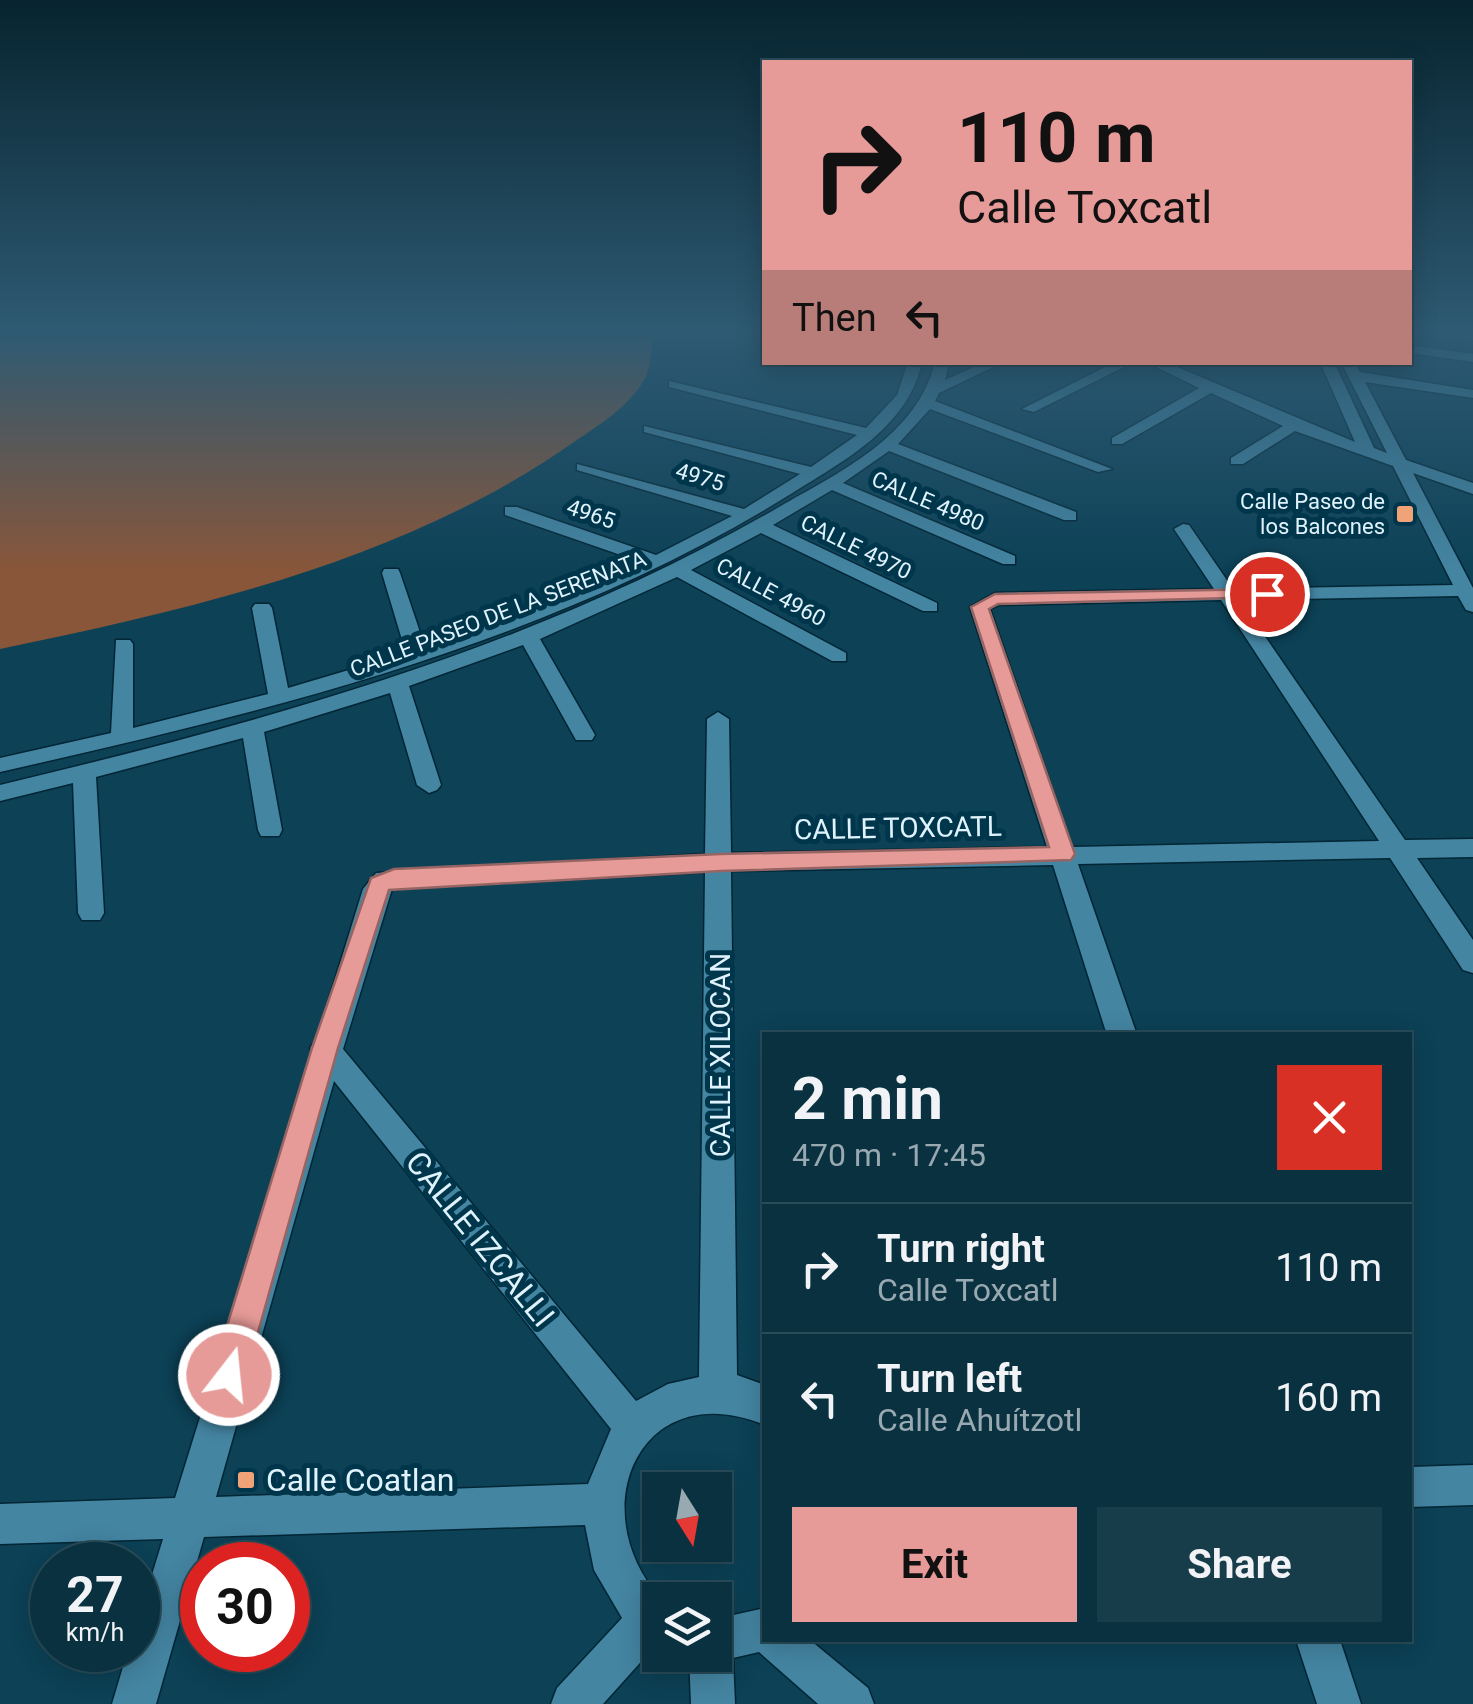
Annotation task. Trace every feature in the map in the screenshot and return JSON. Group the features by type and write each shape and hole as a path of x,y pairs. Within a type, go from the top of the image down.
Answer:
{"street":[{"path":"784,414 879,439 1070,516"},
{"name":"CALLE PASEO DE LA SERENATA","path":"879,439 894,414"},
{"name":"CALLE PASEO DE LA SERENATA","path":"0,792 252,727 397,682 680,571 822,478 911,414"},
{"path":"971,414 1104,469"},
{"path":"1118,441 1165,414"},
{"path":"1265,414 1401,459 1473,489"},
{"path":"1292,414 1364,446"},
{"path":"1350,414 1364,446"},
{"path":"1121,1032 979,611 983,603 995,599 1227,594 1469,598 1376,414"},
{"path":"1238,460 1294,425"},
{"name":"CALLE 4980","path":"650,429 822,478 1009,560"},
{"path":"1401,459 1473,476"},
{"name":"4975","path":"583,468 755,521"},
{"name":"4965","path":"511,511 656,561"},
{"name":"CALLE PASEO DE LA SERENATA","path":"0,765 279,698 417,654 755,521"},
{"name":"CALLE 4970","path":"755,521 930,607"},
{"path":"1183,528 1473,962"},
{"name":"CALLE 4960","path":"680,571 839,657"},
{"path":"392,573 417,654"},
{"path":"262,608 279,698"},
{"path":"527,634 584,735"},
{"path":"122,738 124,644"},
{"path":"397,682 429,785"},
{"name":"CALLE XILOCAN","path":"718,719 718,1390"},
{"path":"252,727 270,830"},
{"path":"84,772 91,913"},
{"name":"CALLE TOXCATL","path":"325,1048 376,889 385,880 721,862 1473,848"},
{"path":"134,1704 325,1048"},
{"name":"CALLE IZCALLI","path":"325,1048 635,1429"},
{"path":"642,1607 616,1577 605,1542 604,1504 620,1451 635,1429 667,1404 718,1390 762,1405"},
{"path":"1412,1487 1473,1485"},
{"path":"0,1524 604,1504"},
{"path":"732,1637 762,1631"},
{"path":"573,1704 642,1635"},
{"path":"778,1642 852,1704"},
{"path":"1319,1642 1338,1704"},
{"path":"711,1672 712,1704"}],"shaded area":[{"path":"0,414 614,414 509,483 371,549 224,597 0,649"}],"place":[{"name":"Calle Paseo de los Balcones","path":"1405,514"},
{"name":"Calle Coatlan","path":"246,1480"}],"route":[{"path":"229,1375 325,1048 379,884 394,878 721,862 1063,854 979,611 983,603 995,599 1267,594"}]}
